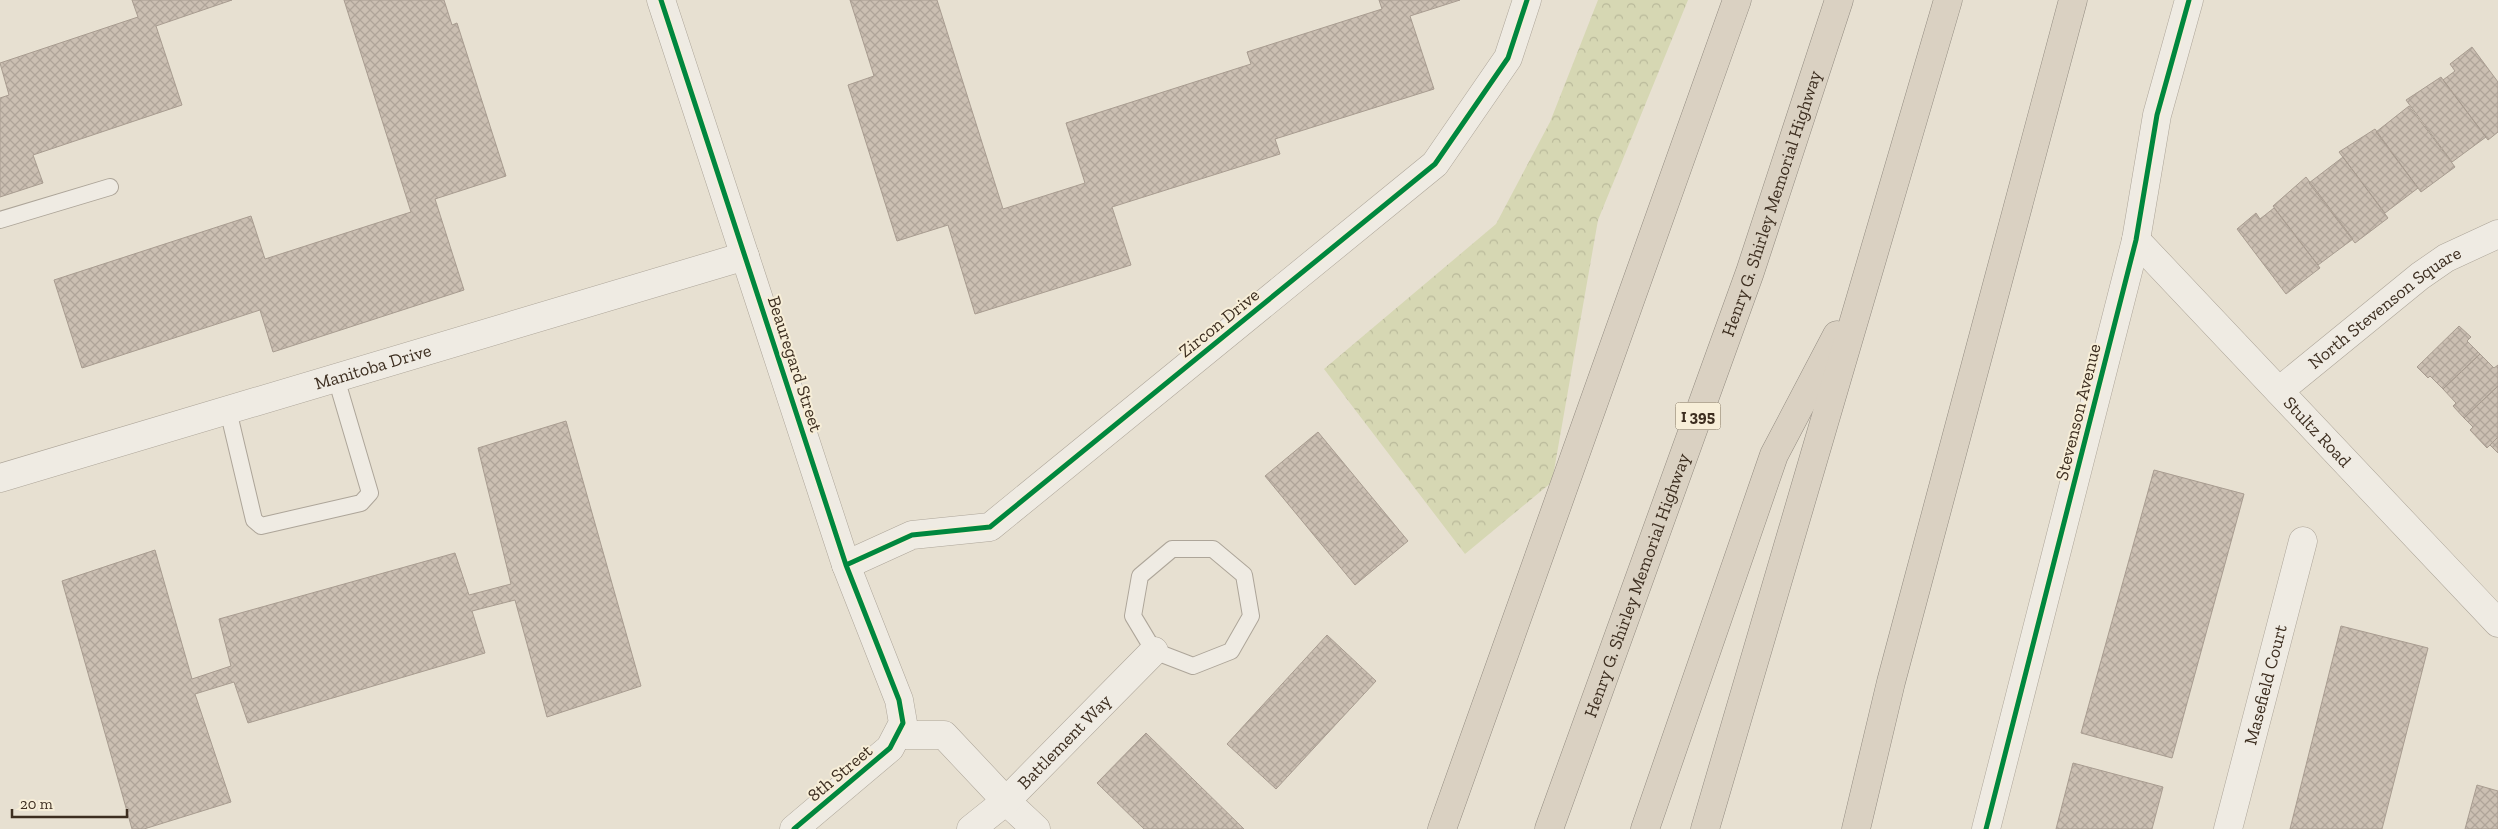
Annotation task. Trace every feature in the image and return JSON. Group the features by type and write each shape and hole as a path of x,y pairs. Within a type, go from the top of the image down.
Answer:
{"highway":[{"path":"1442,829 1737,0"},
{"name":"Henry G. Shirley Memorial Highway","path":"1549,829 1750,272 1839,0"},
{"path":"1705,829 1948,0"},
{"path":"1856,829 1891,682 2073,0"},
{"path":"1645,829 1774,455 1864,283"}],"street":[{"name":"Beauregard Street","path":"661,0 846,565 899,700 903,723 899,735"},
{"name":"Zircon Drive","path":"846,565 912,535 990,527 1435,164 1508,58 1527,0"},
{"name":"Stevenson Avenue","path":"1986,829 2136,240 2157,115 2188,0"},
{"name":"North Stevenson Square","path":"2279,391 2420,276 2446,258 2498,234"},
{"name":"Stultz Road","path":"2136,240 2498,623"},
{"name":"Manitoba Drive","path":"0,478 745,256"},
{"name":"Masefield Court","path":"2228,829 2303,541"},
{"name":"Battlement Way","path":"971,829 1006,802 1154,651"},
{"path":"899,735 944,735 1006,802 1036,829"},
{"name":"8th Street","path":"794,829 890,748 899,735"}],"lane":[{"path":"0,220 110,187"},
{"path":"228,410 254,520 261,526 361,503 370,493 336,378"},
{"path":"1172,549 1213,549 1244,576 1251,616 1231,651 1193,666 1154,651 1133,616 1140,576 1172,549"}],"green space":[{"path":"1598,0 1688,0 1598,220 1552,482 1465,554 1324,369 1496,224 1550,122"}],"building":[{"path":"132,0 232,0 156,26 182,105 33,155 43,183 0,197 0,98 9,95 0,63 138,17"},
{"path":"344,0 444,0 452,25 457,23 506,176 435,199 464,290 273,352 260,310 82,368 54,280 251,216 265,259 411,212"},
{"path":"850,0 937,0 1003,209 1085,183 1066,123 1251,64 1247,52 1382,9 1379,0 1460,0 1410,16 1434,89 1275,139 1280,154 1112,207 1131,265 975,314 948,225 897,241 848,85 874,76"},
{"path":"2472,47 2498,82 2498,132 2488,140 2443,80 2455,71 2450,64"},
{"path":"2441,77 2486,137 2452,162 2406,100"},
{"path":"2409,106 2455,167 2421,192 2376,132"},
{"path":"2375,129 2418,188 2385,213 2339,152"},
{"path":"2343,157 2388,218 2355,243 2309,183"},
{"path":"2306,177 2353,239 2318,265 2273,206"},
{"path":"2274,208 2320,268 2286,294 2237,229 2256,213 2260,219"},
{"path":"2459,326 2471,337 2467,341 2480,354 2443,389 2430,376 2428,378 2417,367"},
{"path":"2480,354 2494,368 2498,365 2498,386 2464,418 2453,406 2456,403 2443,389"},
{"path":"2498,386 2498,437 2487,448 2470,430 2473,427 2464,418"},
{"path":"566,421 641,686 547,717 515,600 472,611 485,653 248,723 234,682 195,694 231,802 144,829 132,829 62,581 155,550 192,679 231,666 219,619 455,553 469,595 511,584 478,448"},
{"path":"1318,432 1408,541 1355,585 1265,476"},
{"path":"2498,437 2498,453 2490,445"},
{"path":"2154,470 2244,494 2172,758 2081,733"},
{"path":"2341,626 2428,648 2382,829 2290,829"},
{"path":"1327,635 1376,681 1276,789 1227,744"},
{"path":"1146,733 1244,829 1144,829 1097,783"},
{"path":"2073,763 2163,787 2152,829 2056,829"},
{"path":"2477,785 2498,791 2498,829 2465,829"}],"cycle path":[{"path":"661,0 846,565 899,700 903,723 890,748 794,829"},
{"path":"846,565 912,535 990,527 1435,164 1508,58 1527,0"},
{"path":"1986,829 2136,240 2157,115 2189,0"}]}
